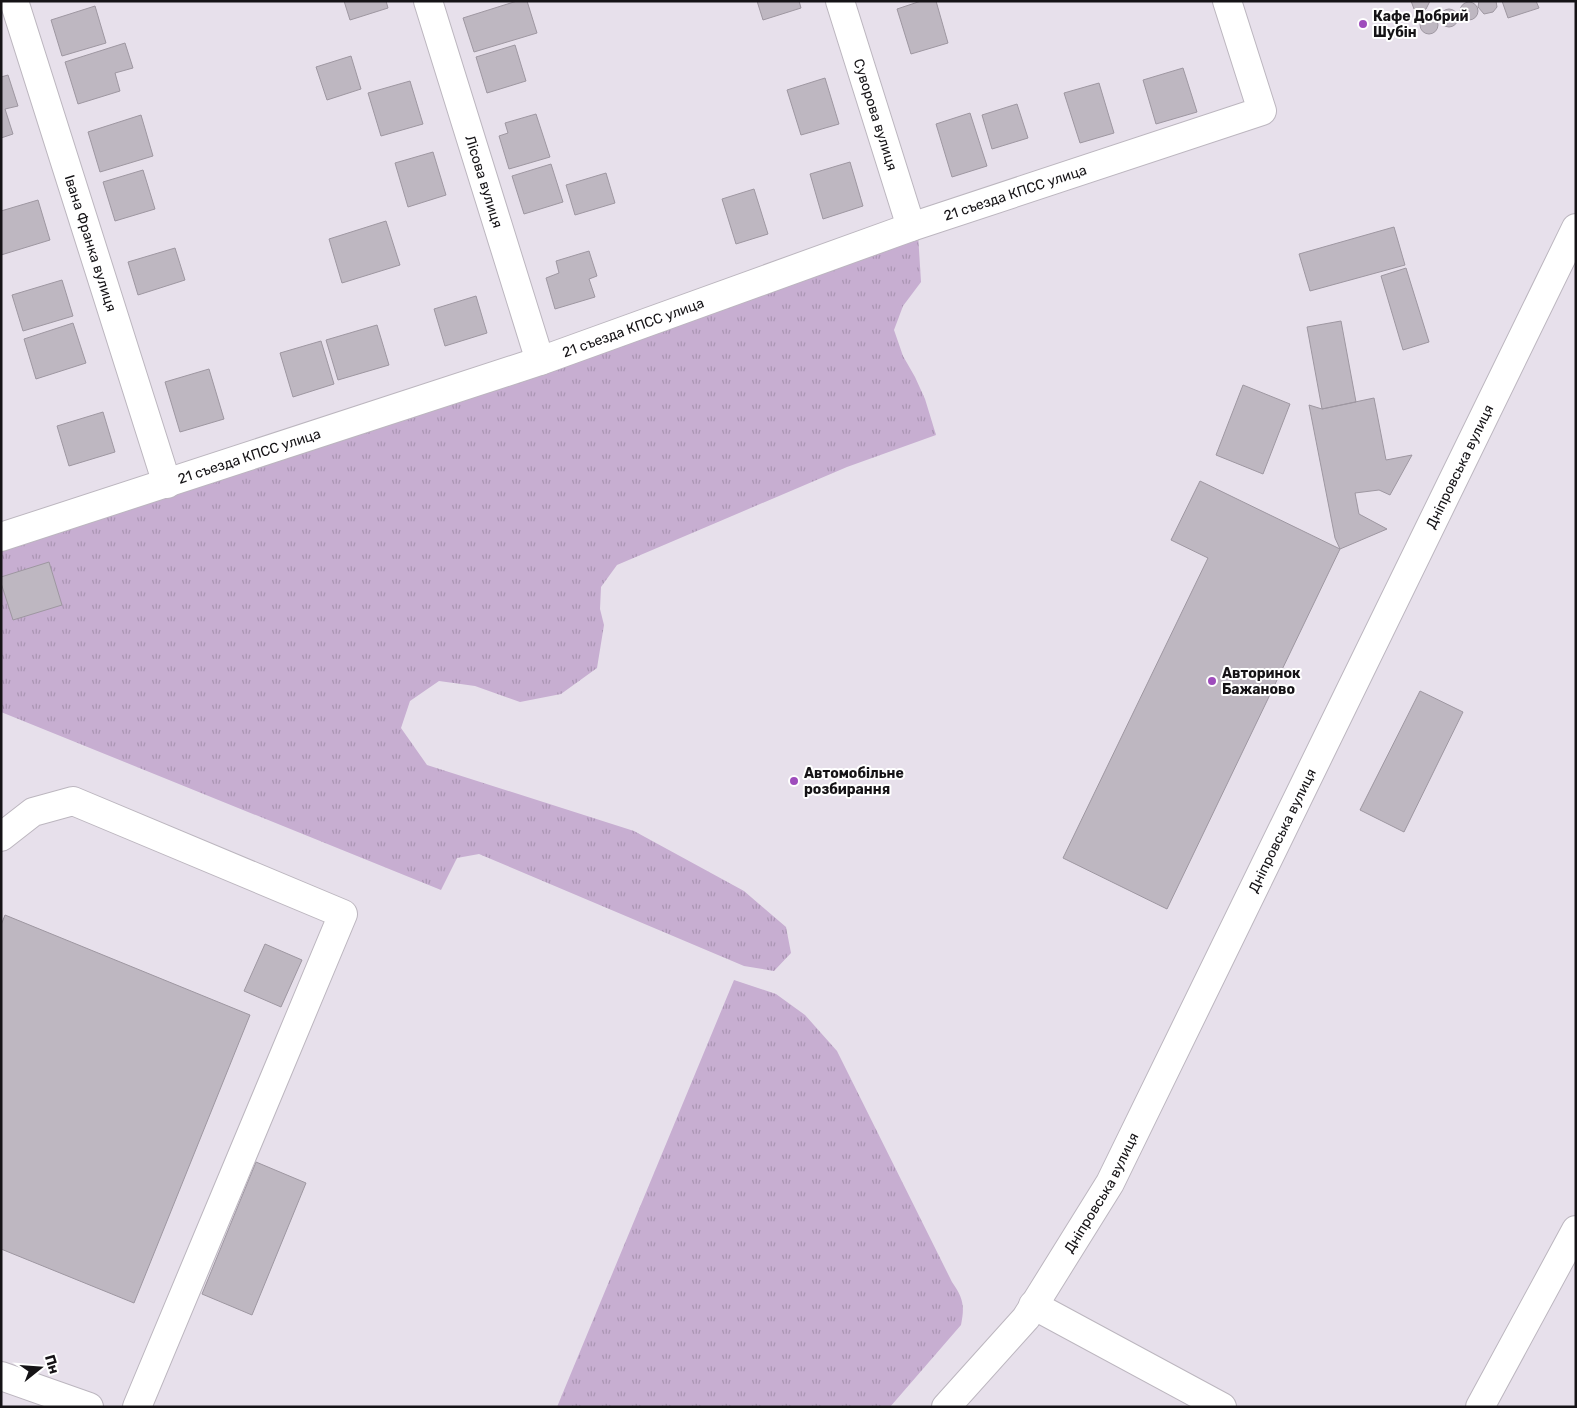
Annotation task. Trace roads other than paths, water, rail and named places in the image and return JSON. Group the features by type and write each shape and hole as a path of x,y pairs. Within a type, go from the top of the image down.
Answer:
{"street":[{"name":"Івана Франка вулиця","path":"14,1 167,484"},
{"name":"Лісова вулиця","path":"428,1 540,361"},
{"name":"Суворова вулиця","path":"840,1 911,227"},
{"name":"21 съезда КПСС улица","path":"1,537 540,361 911,227 1262,111 1227,1"},
{"name":"Дніпровська вулиця","path":"946,1407 1026,1318 1110,1183 1576,228"},
{"path":"1,837 33,812 73,801 343,914 137,1407"},
{"path":"1480,1407 1576,1230"},
{"path":"1033,1305 1193,1400 1222,1407"},
{"path":"1,1376 89,1407"}],"place":[{"name":"Кафе Добрий Шубін","path":"1363,24"},
{"name":"Авторинок Бажаново","path":"1212,681"},
{"name":"Автомобільне розбирання","path":"794,781"}]}
